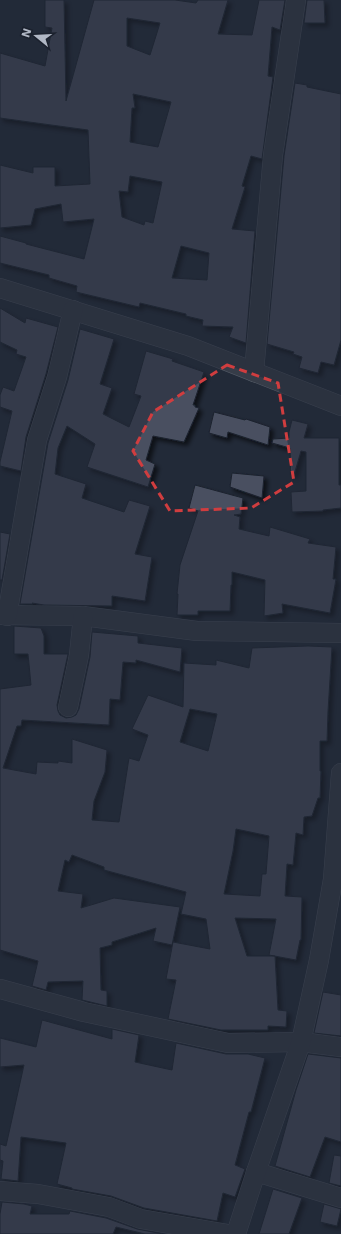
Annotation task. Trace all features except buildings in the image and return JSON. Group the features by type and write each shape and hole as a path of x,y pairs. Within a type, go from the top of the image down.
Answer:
{"street":[{"path":"254,372 273,155 296,0"},
{"path":"0,288 188,346 341,406"},
{"path":"73,310 57,377 37,440 3,615 83,616 197,631 341,633"},
{"path":"68,707 79,655 83,616"},
{"path":"236,1234 301,1042 319,960 333,879 339,821 341,773"},
{"path":"0,989 84,1012 228,1043 301,1042 341,1047"},
{"path":"256,1172 341,1198"},
{"path":"0,1191 38,1194 88,1203 109,1207 141,1219 228,1234"}],"highlighted area":[{"path":"227,365 278,383 294,482 251,508 170,511 133,451 153,412"}]}
